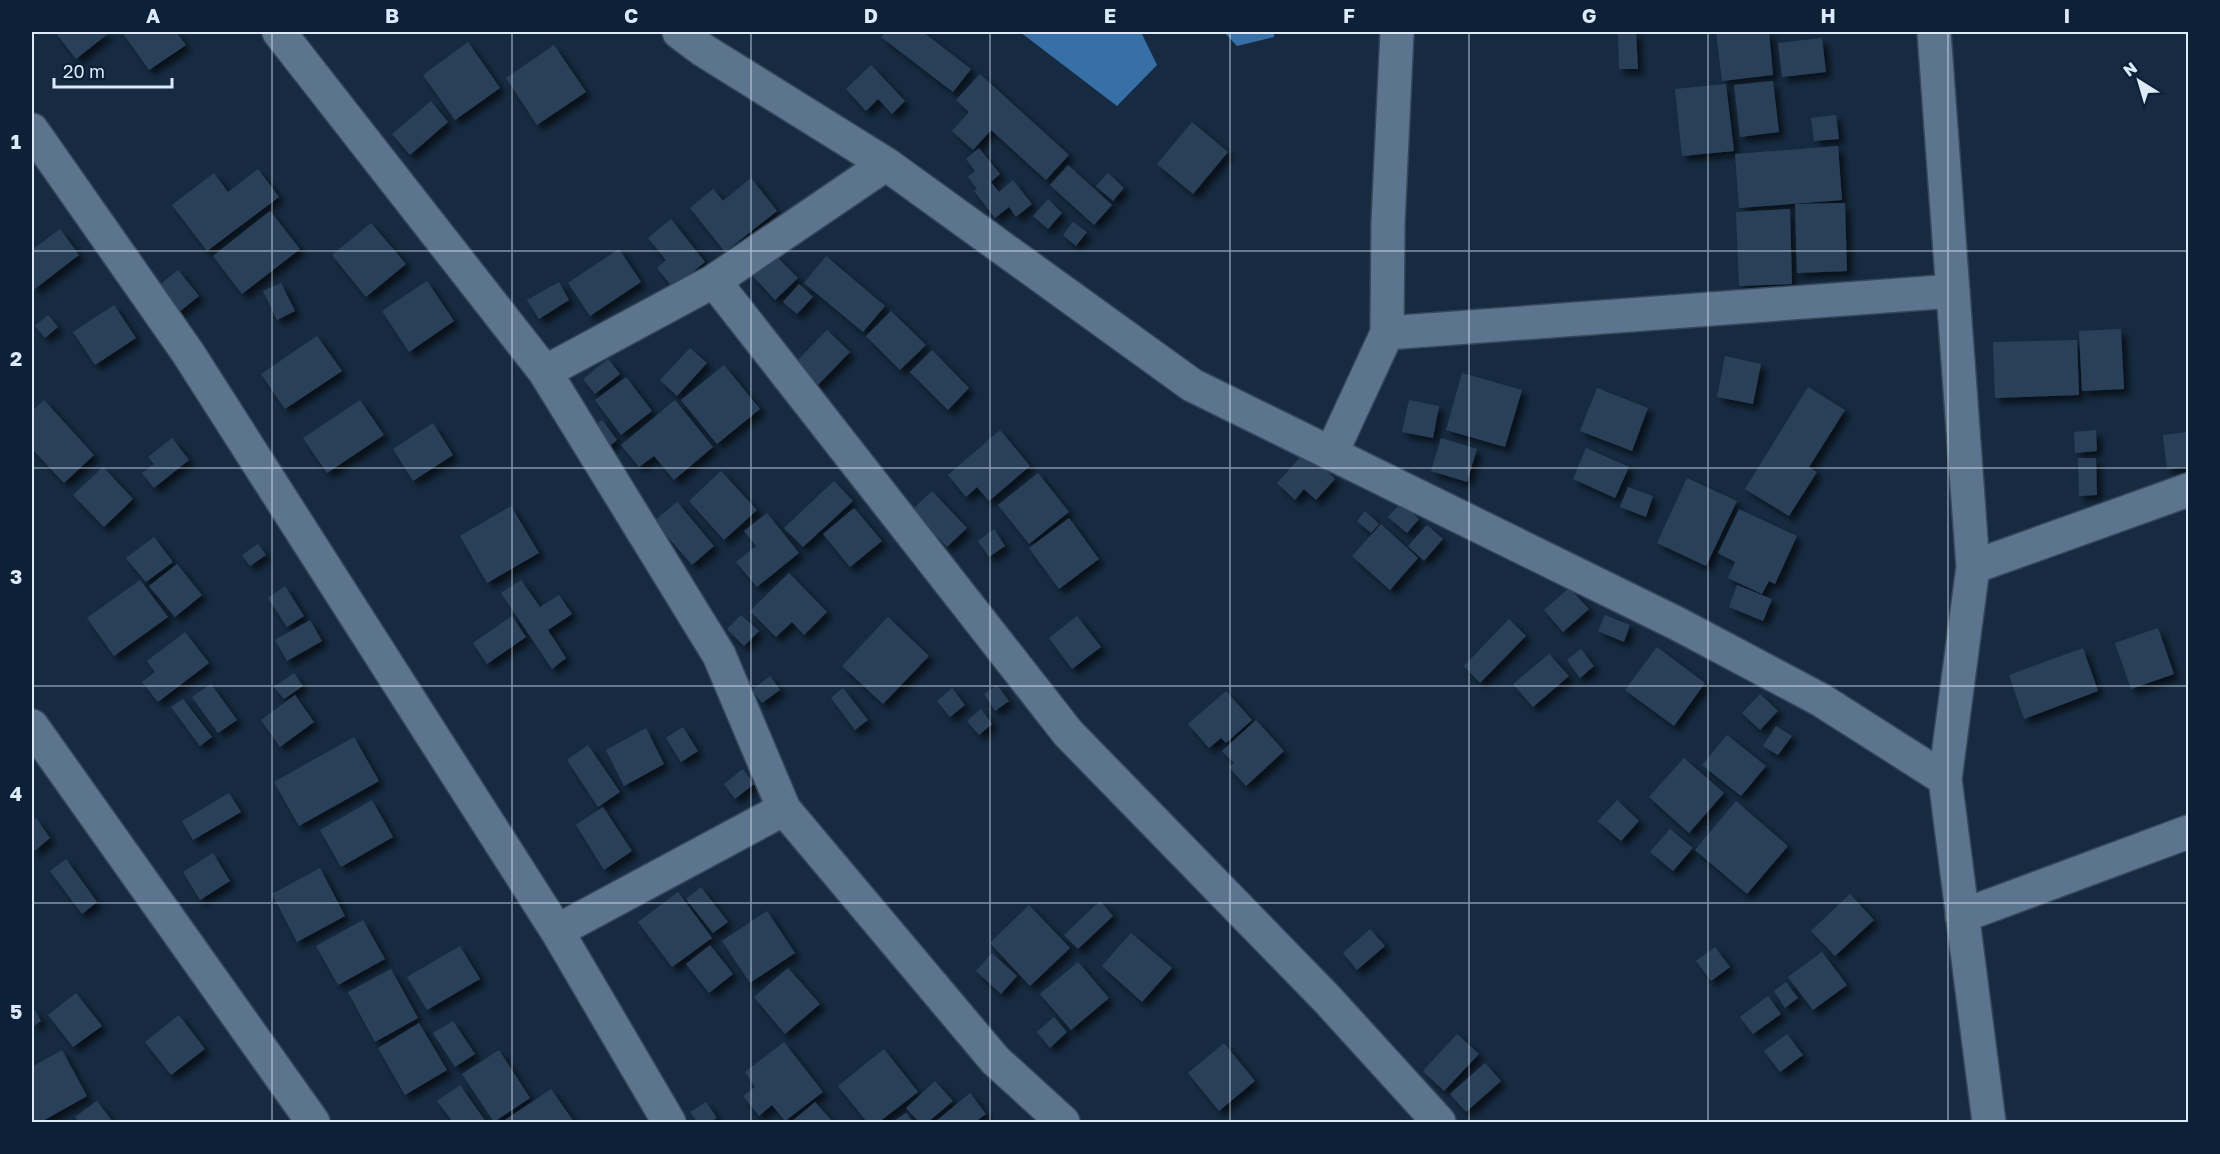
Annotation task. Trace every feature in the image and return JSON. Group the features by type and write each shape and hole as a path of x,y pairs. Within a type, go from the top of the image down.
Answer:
{"street":[{"path":"279,32 545,372 719,655 784,809 995,1060 1063,1122"},
{"path":"679,32 712,56 886,164 1192,385 1678,624 1821,700 1945,779"},
{"path":"1331,454 1387,333 1388,223 1397,32"},
{"path":"1934,32 1972,567 1945,779 1989,1122"},
{"path":"32,130 188,353 557,931 669,1122"},
{"path":"545,372 714,281 886,164"},
{"path":"714,281 1068,733 1327,999 1439,1122"},
{"path":"1387,333 1953,291"},
{"path":"1972,567 2188,490"},
{"path":"32,726 313,1122"},
{"path":"557,931 784,809"},
{"path":"1962,916 2188,832"}],"water":[{"path":"1020,32 1141,32 1157,65 1117,106"},
{"path":"1224,32 1274,32 1274,37 1237,46"}],"building":[{"path":"55,32 110,32 76,59"},
{"path":"122,32 176,32 186,45 149,70"},
{"path":"886,32 923,32 971,69 953,92 881,37"},
{"path":"1618,32 1636,32 1638,69 1619,69"},
{"path":"1716,32 1769,32 1773,75 1722,81"},
{"path":"1822,38 1826,72 1782,77 1778,43"},
{"path":"468,42 500,88 455,120 423,75"},
{"path":"554,45 586,92 537,125 506,78"},
{"path":"871,65 905,101 892,114 878,99 866,111 846,89"},
{"path":"980,74 1069,155 1046,180 991,130 973,150 952,131 969,112 956,100"},
{"path":"1773,81 1779,132 1740,137 1734,85"},
{"path":"1726,84 1734,151 1682,156 1675,89"},
{"path":"431,101 448,122 410,155 392,134"},
{"path":"1836,115 1839,139 1814,141 1811,118"},
{"path":"1192,122 1228,152 1193,194 1157,164"},
{"path":"1838,146 1842,200 1739,208 1735,154"},
{"path":"979,148 1000,174 991,182 999,192 1013,180 1032,204 1016,217 1009,207 995,218 974,191 977,189 968,177 975,171 966,159"},
{"path":"1068,165 1112,205 1094,225 1050,185"},
{"path":"258,169 279,197 207,251 172,205 214,173 228,192"},
{"path":"1108,173 1124,188 1113,201 1096,186"},
{"path":"751,178 777,211 725,252 690,208 713,189 723,201"},
{"path":"1048,199 1062,213 1048,229 1033,216"},
{"path":"1845,203 1847,271 1797,273 1795,204"},
{"path":"1790,209 1792,284 1739,286 1736,212"},
{"path":"270,211 300,249 242,294 213,256"},
{"path":"671,219 705,262 673,288 657,268 666,260 648,238"},
{"path":"1073,222 1087,232 1076,246 1063,235"},
{"path":"371,223 406,264 366,297 332,255"},
{"path":"60,229 79,255 32,291 32,250"},
{"path":"619,249 641,282 590,316 568,283"},
{"path":"774,254 798,278 775,300 752,275"},
{"path":"826,256 885,306 863,332 804,283"},
{"path":"178,270 199,296 173,317 152,291"},
{"path":"427,281 454,321 409,352 382,311"},
{"path":"559,282 569,300 539,319 527,300"},
{"path":"281,283 295,311 277,320 263,291"},
{"path":"799,284 813,297 797,314 783,302"},
{"path":"114,305 136,338 95,365 73,332"},
{"path":"891,311 926,345 900,370 866,336"},
{"path":"48,315 58,327 45,338 35,326"},
{"path":"2121,329 2124,389 2082,391 2079,331"},
{"path":"827,330 850,352 817,386 794,364"},
{"path":"317,336 342,371 285,409 261,374"},
{"path":"2077,340 2079,395 1995,398 1993,342"},
{"path":"690,348 707,363 677,396 660,380"},
{"path":"932,350 969,388 948,410 910,372"},
{"path":"1725,356 1761,364 1753,404 1717,397"},
{"path":"608,359 620,374 595,394 583,379"},
{"path":"724,365 760,409 717,444 681,400"},
{"path":"1462,373 1522,390 1505,447 1446,430"},
{"path":"626,377 652,411 621,435 595,400"},
{"path":"1808,387 1845,410 1809,467 1817,472 1789,516 1745,489"},
{"path":"1597,388 1648,408 1632,451 1580,431"},
{"path":"44,400 94,455 64,483 32,449 32,411"},
{"path":"360,400 384,435 327,473 303,438"},
{"path":"675,400 713,447 674,480 654,456 639,467 621,445"},
{"path":"1409,400 1439,406 1433,438 1402,432"},
{"path":"602,420 617,440 605,450 589,430"},
{"path":"433,423 453,455 413,481 393,449"},
{"path":"1000,430 1030,466 989,501 977,487 966,497 948,475"},
{"path":"2096,430 2097,451 2075,453 2074,432"},
{"path":"2187,432 2188,467 2167,469 2163,435"},
{"path":"172,438 189,460 154,488 142,473 154,464 148,457"},
{"path":"1441,438 1477,449 1467,482 1431,471"},
{"path":"1586,448 1629,467 1615,498 1573,479"},
{"path":"1307,450 1335,479 1316,500 1304,489 1295,500 1277,483"},
{"path":"2078,458 2096,458 2097,495 2079,496"},
{"path":"103,467 133,499 104,527 73,495"},
{"path":"721,471 757,510 724,540 689,501"},
{"path":"1038,473 1069,512 1029,544 998,505"},
{"path":"1687,478 1737,501 1706,566 1657,543"},
{"path":"834,481 853,501 803,547 784,528"},
{"path":"1628,487 1653,496 1646,517 1620,507"},
{"path":"932,491 967,528 947,547 912,510"},
{"path":"677,502 714,546 692,565 654,521"},
{"path":"1401,503 1419,519 1407,533 1388,517"},
{"path":"511,506 539,553 487,583 460,536"},
{"path":"854,508 882,541 850,567 823,534"},
{"path":"1739,509 1797,536 1775,584 1769,581 1762,594 1728,578 1735,562 1718,553"},
{"path":"1365,511 1379,524 1371,533 1357,521"},
{"path":"767,513 799,553 757,587 736,562 756,546 744,531"},
{"path":"1069,518 1099,559 1059,589 1029,548"},
{"path":"1381,524 1418,558 1390,590 1352,556"},
{"path":"1427,525 1443,539 1424,561 1408,546"},
{"path":"994,529 1005,546 989,557 978,541"},
{"path":"154,537 173,562 146,582 126,558"},
{"path":"258,544 266,555 250,566 242,555"},
{"path":"177,564 202,595 175,617 149,586"},
{"path":"789,573 827,612 804,635 792,622 776,637 750,611"},
{"path":"140,580 168,617 114,656 87,618"},
{"path":"521,580 540,607 559,595 572,614 548,630 566,658 552,669 501,593"},
{"path":"1737,585 1772,599 1763,621 1729,607"},
{"path":"285,586 304,616 287,627 268,598"},
{"path":"1569,588 1589,609 1563,632 1544,610"},
{"path":"741,615 759,631 744,646 727,629"},
{"path":"1605,615 1630,625 1624,642 1598,631"},
{"path":"512,616 526,637 487,664 473,643"},
{"path":"1077,616 1101,647 1072,669 1049,638"},
{"path":"888,617 929,656 883,704 842,666"},
{"path":"1509,619 1526,636 1480,683 1464,666"},
{"path":"310,620 322,641 287,661 275,640"},
{"path":"2158,628 2174,674 2131,689 2115,643"},
{"path":"185,632 209,663 158,702 142,682 155,672 147,661"},
{"path":"1657,647 1705,683 1674,726 1625,690"},
{"path":"2083,648 2098,691 2024,719 2009,675"},
{"path":"1581,649 1594,666 1580,678 1567,660"},
{"path":"1549,654 1569,676 1533,707 1513,684"},
{"path":"294,673 303,686 284,699 274,687"},
{"path":"770,676 780,690 762,703 752,690"},
{"path":"211,684 237,720 218,733 192,697"},
{"path":"997,685 1009,701 995,711 984,694"},
{"path":"843,688 868,720 855,730 831,698"},
{"path":"952,688 965,705 950,717 937,701"},
{"path":"1226,691 1252,720 1226,743 1221,738 1209,748 1188,724"},
{"path":"1760,694 1778,711 1760,730 1742,713"},
{"path":"295,695 314,722 280,747 261,720"},
{"path":"183,699 212,737 200,746 171,707"},
{"path":"981,709 992,724 979,735 967,721"},
{"path":"1256,720 1284,751 1246,786 1229,767 1234,763 1222,751"},
{"path":"1776,726 1792,736 1778,755 1763,746"},
{"path":"683,727 698,751 681,762 666,738"},
{"path":"646,728 664,764 624,786 606,750"},
{"path":"1727,735 1766,766 1741,796 1702,765"},
{"path":"354,737 379,781 299,826 274,782"},
{"path":"588,745 620,792 598,807 567,760"},
{"path":"1684,758 1724,793 1689,833 1649,797"},
{"path":"743,769 754,784 735,799 724,784"},
{"path":"229,793 241,812 193,840 182,821"},
{"path":"372,800 393,837 341,867 320,830"},
{"path":"1617,800 1639,821 1621,841 1598,821"},
{"path":"1736,801 1788,846 1747,894 1695,850"},
{"path":"603,807 632,851 604,870 576,825"},
{"path":"36,818 50,838 32,853 32,821"},
{"path":"1670,829 1693,848 1673,871 1650,852"},
{"path":"213,853 230,881 200,900 183,872"},
{"path":"66,859 97,902 82,914 50,871"},
{"path":"320,868 345,916 297,942 272,894"},
{"path":"701,887 728,922 713,933 686,899"},
{"path":"678,892 712,938 672,967 638,922"},
{"path":"1850,894 1874,920 1835,956 1811,931"},
{"path":"1100,901 1113,916 1078,949 1064,935"},
{"path":"1029,905 1070,948 1030,986 990,943"},
{"path":"767,911 795,953 750,983 722,941"},
{"path":"363,920 385,959 338,985 316,946"},
{"path":"1370,929 1385,946 1357,970 1343,953"},
{"path":"1131,933 1172,968 1142,1002 1102,966"},
{"path":"710,945 733,974 709,993 686,964"},
{"path":"460,946 480,979 427,1010 407,977"},
{"path":"1715,947 1730,967 1711,981 1696,961"},
{"path":"1822,952 1847,985 1813,1010 1788,977"},
{"path":"992,953 1017,976 1001,994 976,971"},
{"path":"1078,962 1109,998 1071,1030 1040,994"},
{"path":"788,968 820,1004 785,1034 754,997"},
{"path":"391,969 418,1018 375,1042 348,992"},
{"path":"1786,982 1798,998 1785,1008 1774,991"},
{"path":"76,993 102,1026 73,1047 48,1015"},
{"path":"1768,996 1781,1014 1753,1034 1740,1017"},
{"path":"32,1006 41,1021 32,1027"},
{"path":"179,1015 205,1049 171,1075 145,1042"},
{"path":"1054,1017 1067,1032 1050,1048 1037,1032"},
{"path":"453,1021 475,1054 455,1067 433,1033"},
{"path":"419,1023 447,1070 405,1095 378,1048"},
{"path":"1457,1034 1479,1054 1444,1091 1423,1071"},
{"path":"1787,1034 1803,1055 1780,1072 1764,1051"},
{"path":"784,1042 823,1092 785,1121 772,1105 759,1116 743,1096 755,1087 745,1072"},
{"path":"1224,1043 1255,1081 1219,1111 1188,1073"},
{"path":"884,1049 918,1092 879,1122 867,1122 838,1086"},
{"path":"62,1050 87,1096 41,1122 32,1122 32,1067"},
{"path":"499,1050 530,1098 494,1122 462,1074"},
{"path":"1485,1063 1501,1081 1466,1112 1450,1094"},
{"path":"935,1081 953,1101 928,1122 919,1122 906,1108"},
{"path":"460,1085 486,1122 453,1122 437,1101"},
{"path":"551,1089 574,1122 502,1122"},
{"path":"970,1093 986,1114 975,1122 935,1122"},
{"path":"97,1101 113,1122 79,1122 75,1117"},
{"path":"706,1102 717,1118 710,1122 697,1122 690,1112"},
{"path":"815,1102 833,1122 791,1122"},
{"path":"906,1113 913,1122 893,1122"}]}
